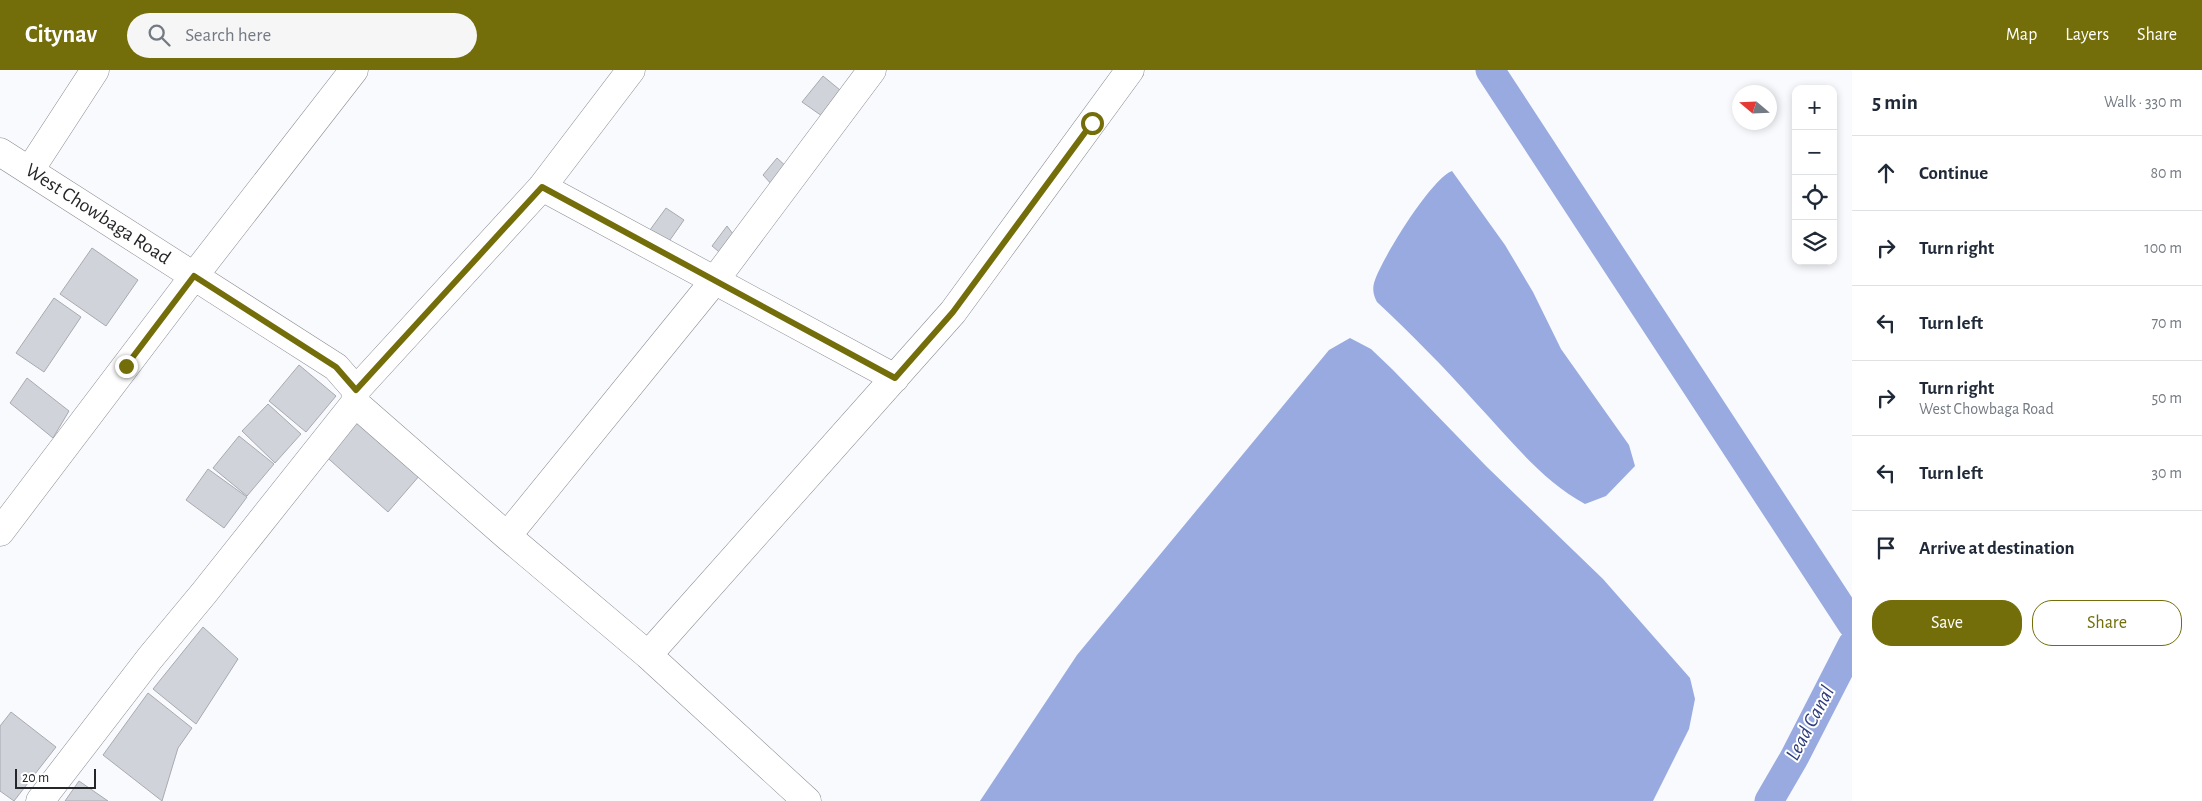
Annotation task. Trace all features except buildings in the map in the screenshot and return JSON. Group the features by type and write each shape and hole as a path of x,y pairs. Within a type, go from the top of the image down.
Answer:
{"street":[{"path":"30,170 95,70"},
{"path":"0,532 194,276 354,70"},
{"path":"40,801 150,658 204,593 355,396 542,187 632,70"},
{"path":"507,536 715,280 872,70"},
{"path":"648,655 953,312 1130,70"},
{"name":"West Chowbaga Road","path":"0,152 336,367 355,396 507,536 648,655 807,801"},
{"path":"542,187 895,378"}],"water":[{"path":"1452,171 1505,245 1533,292 1561,349 1629,445 1635,466 1606,496 1585,504 1554,483 1527,458 1440,364 1377,302 1373,289 1387,254 1432,188"},
{"path":"1350,338 1371,349 1392,369 1487,467 1603,579 1690,678 1695,699 1689,729 1653,801 980,801 1077,655 1329,350"}],"waterway":[{"path":"1490,70 1852,624"},
{"name":"Lead Canal","path":"1769,801 1794,758 1852,645"}],"route":[{"path":"126,366 194,276 336,367 356,390 542,187 895,378 953,312 1092,123"}]}
